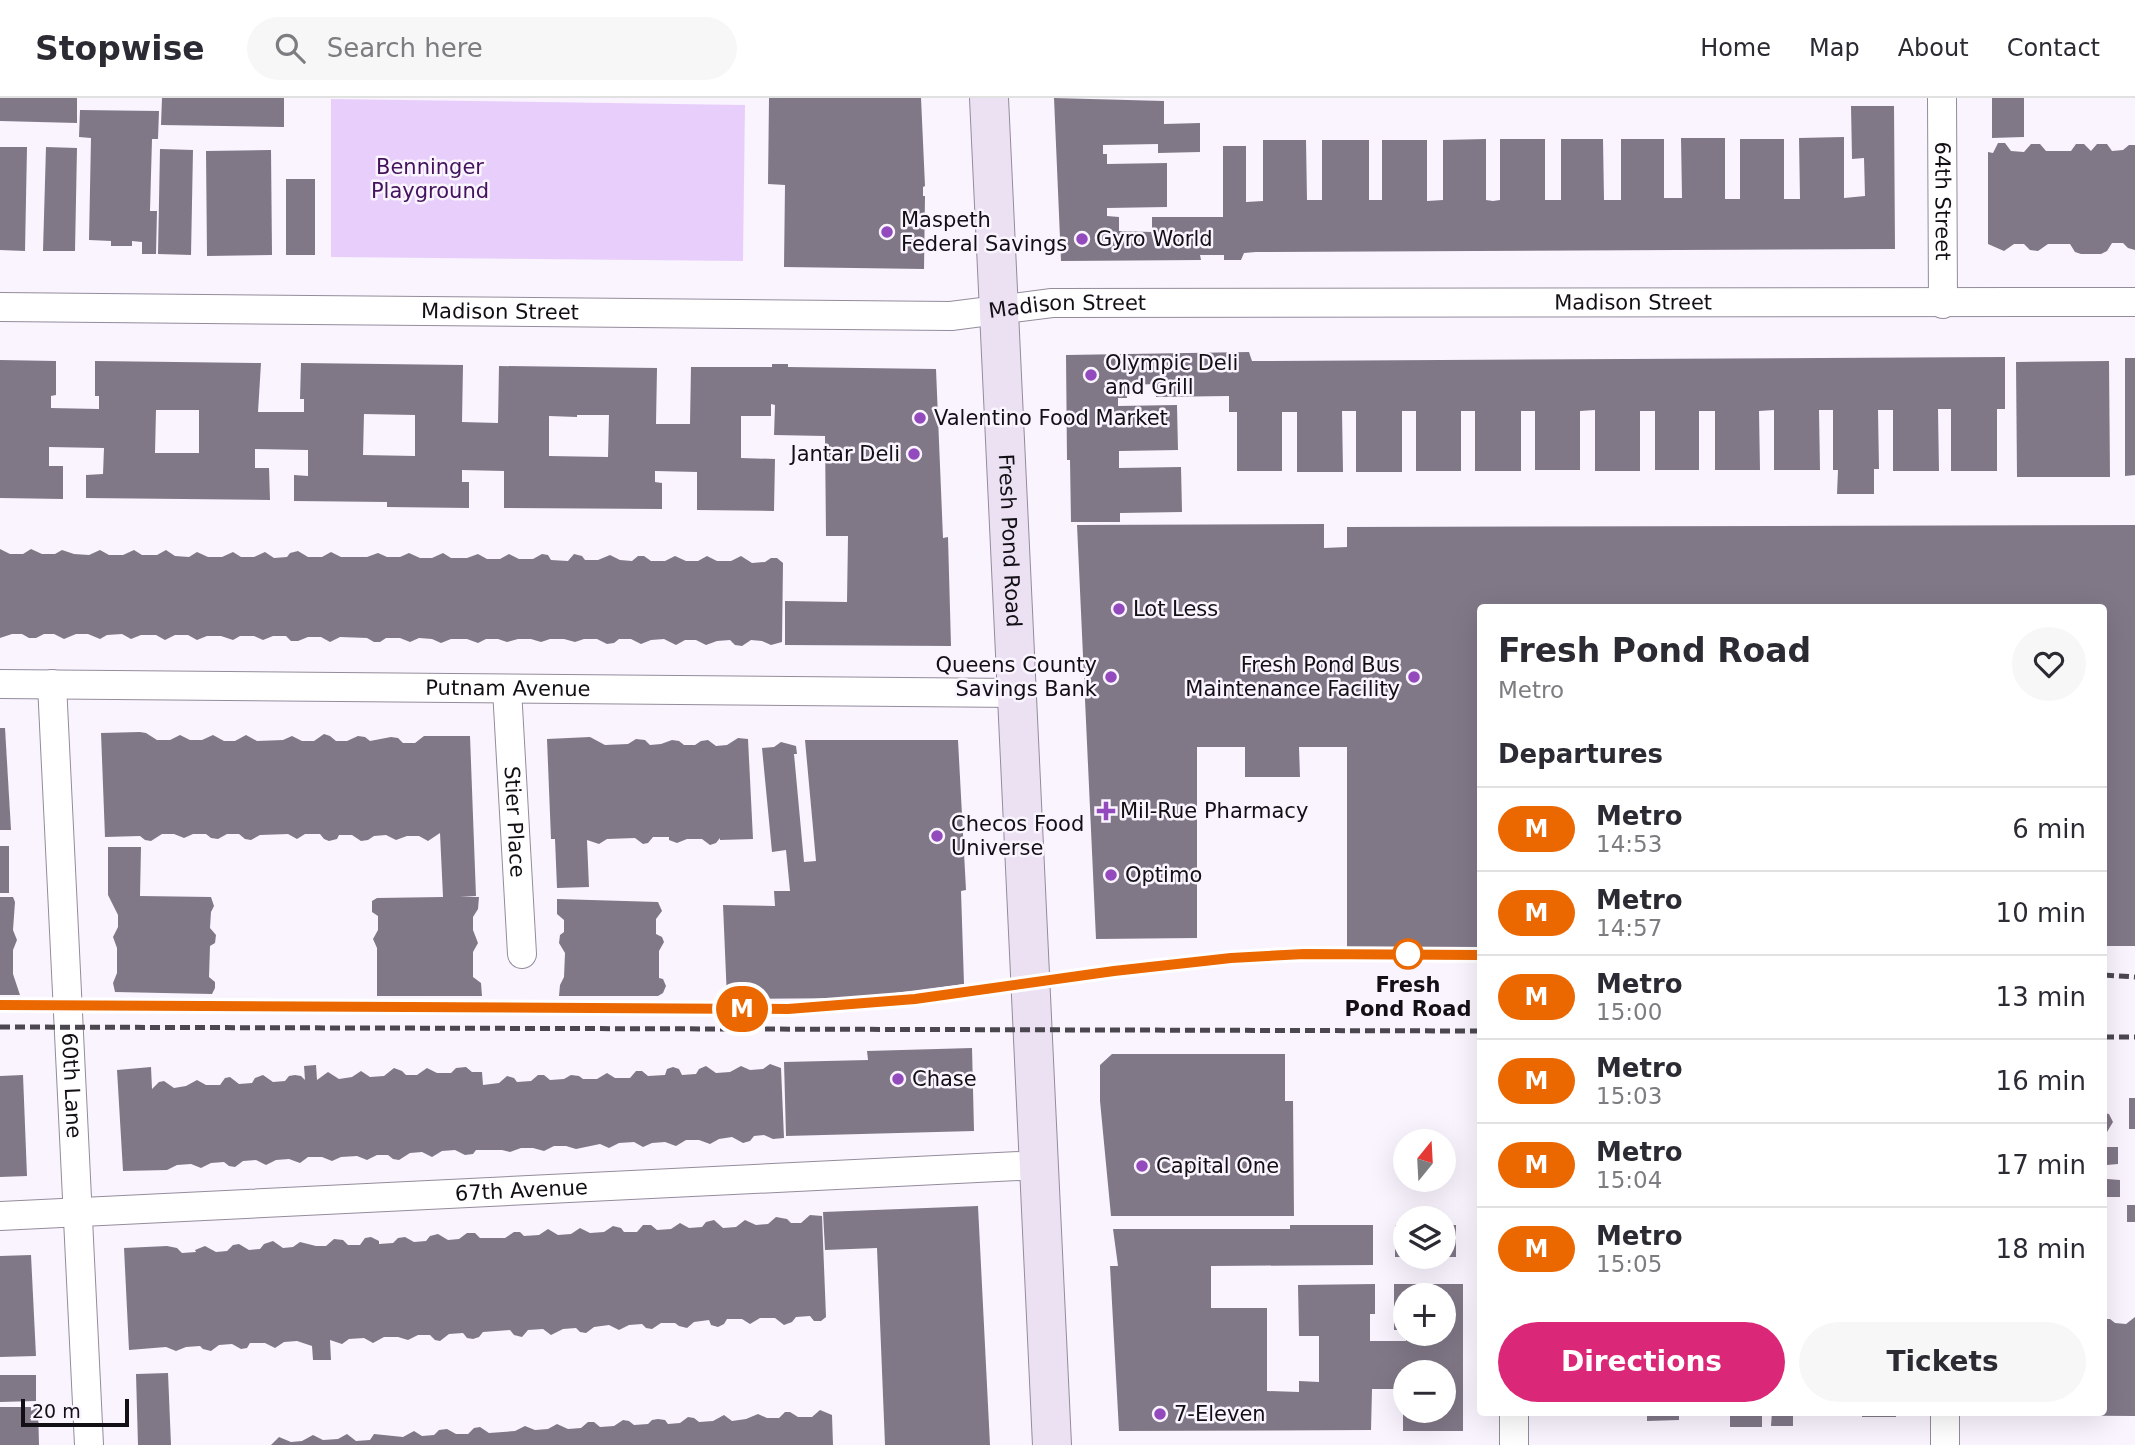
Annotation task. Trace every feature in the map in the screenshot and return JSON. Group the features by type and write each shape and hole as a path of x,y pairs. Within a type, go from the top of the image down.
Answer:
{"main road":[{"name":"Fresh Pond Road","path":"989,98 1052,1445"}],"street":[{"name":"64th Street","path":"1942,98 1943,303"},
{"name":"Madison Street","path":"0,307 951,316 1052,303 2135,302"},
{"name":"Putnam Avenue","path":"0,684 1017,693"},
{"name":"60th Lane","path":"51,684 89,1445"},
{"name":"Stier Place","path":"507,689 522,954"},
{"name":"67th Avenue","path":"0,1216 1040,1166"},
{"path":"1514,1416 1514,1445"},
{"path":"1945,1416 1945,1445"}],"green space":[{"name":"Benninger Playground","path":"331,99 745,105 743,261 331,257"}],"building":[{"path":"0,98 77,98 77,123 0,121"},
{"path":"162,98 284,98 284,127 161,125"},
{"path":"769,98 921,98 925,186 924,269 784,267 785,185 768,184"},
{"path":"1054,98 1164,101 1164,124 1200,123 1200,152 1158,153 1158,144 1103,145 1107,164 1167,163 1167,207 1107,208 1107,216 1119,217 1119,231 1152,232 1152,217 1223,217 1223,146 1246,146 1246,202 1263,201 1263,140 1306,140 1307,200 1322,200 1322,140 1369,140 1369,200 1382,200 1382,140 1427,140 1427,201 1443,200 1443,140 1486,139 1486,200 1493,201 1500,200 1500,139 1545,139 1545,200 1561,200 1561,139 1603,139 1604,200 1621,200 1621,139 1664,139 1664,198 1682,198 1681,138 1725,138 1725,199 1740,199 1740,139 1784,139 1784,199 1800,199 1799,138 1844,137 1844,198 1865,196 1864,158 1852,159 1851,106 1894,106 1895,249 1256,252 1244,253 1241,260 1224,260 1224,255 1200,255 1201,260 1061,261"},
{"path":"1992,98 2024,98 2024,137 1992,138"},
{"path":"80,110 159,111 158,139 152,139 150,211 157,211 156,254 142,254 142,242 132,241 132,246 111,246 111,241 89,240 91,138 79,137"},
{"path":"1998,143 2005,143 2011,151 2024,152 2031,144 2040,144 2046,151 2071,151 2076,144 2084,144 2091,151 2097,144 2107,144 2112,151 2135,145 2135,250 2123,243 2112,243 2107,251 2101,254 2081,254 2075,252 2070,244 2048,244 2038,251 2030,250 2024,244 2014,244 2004,251 1988,244 1988,152 1993,153"},
{"path":"0,147 27,147 25,251 0,250"},
{"path":"46,147 77,148 75,251 43,251"},
{"path":"160,149 193,150 191,255 158,254"},
{"path":"271,150 272,255 207,256 206,151"},
{"path":"286,179 315,179 315,255 286,255"},
{"path":"1249,352 1252,361 2005,357 2005,409 1997,409 1997,471 1951,471 1951,409 1938,409 1939,471 1893,471 1893,410 1878,410 1879,469 1874,469 1874,494 1837,494 1838,470 1833,470 1833,410 1819,410 1820,470 1774,470 1774,410 1759,411 1760,470 1715,470 1715,411 1699,411 1699,470 1655,470 1655,411 1640,411 1640,471 1595,471 1595,410 1580,411 1580,470 1535,470 1535,411 1521,411 1521,471 1475,471 1475,411 1461,411 1461,471 1416,471 1416,411 1402,411 1402,472 1356,472 1356,411 1342,411 1343,472 1297,472 1297,412 1282,412 1282,471 1237,471 1237,412 1229,412 1229,396 1156,397 1156,384 1127,385 1127,398 1118,398 1118,406 1177,405 1178,450 1119,451 1119,468 1181,467 1182,512 1120,513 1120,522 1071,522 1070,460 1067,460 1066,355"},
{"path":"2125,358 2135,358 2135,475 2125,476"},
{"path":"0,360 56,361 56,395 51,396 51,408 99,409 99,396 95,396 95,361 261,363 258,412 304,412 304,399 300,399 301,363 463,365 462,422 498,423 499,366 657,368 656,424 690,424 691,367 772,367 772,364 788,364 788,367 936,369 943,538 948,537 951,646 785,645 785,601 847,602 848,536 826,536 825,436 774,435 775,405 771,404 771,416 741,416 741,458 775,459 774,511 697,510 697,472 655,471 655,482 662,483 662,509 504,508 504,471 462,470 462,482 469,482 469,508 387,507 387,502 294,501 294,475 308,476 308,450 255,449 255,468 269,468 270,500 86,498 86,475 103,474 104,448 49,447 49,466 63,466 63,499 0,498","holes":["156,410 199,410 199,453 155,453","364,414 415,415 415,456 363,455","609,415 608,457 549,456 549,416"]},
{"path":"2109,361 2110,477 2017,477 2016,362"},
{"path":"1324,524 1324,548 1347,547 1347,527 2135,525 2135,946 2107,946 2107,604 1477,604 1477,947 1347,948 1347,747 1299,747 1300,777 1245,777 1245,747 1197,747 1197,938 1096,939 1077,525"},
{"path":"0,549 10,554 23,554 31,549 42,554 55,554 62,550 89,555 100,550 109,555 123,555 134,550 142,555 157,555 166,550 175,556 189,557 197,552 208,557 222,557 233,552 241,557 254,557 265,552 274,558 287,557 298,551 308,557 322,557 331,552 341,557 367,557 378,553 387,557 400,557 409,553 420,558 432,558 443,553 451,558 467,558 478,554 487,559 500,559 509,554 519,559 533,559 542,554 548,555 551,560 568,561 574,554 585,560 598,560 610,555 620,560 632,561 638,556 644,556 651,561 665,561 675,556 686,561 698,561 707,556 717,561 731,561 741,556 752,563 777,558 783,563 782,642 771,645 751,640 742,646 735,645 730,640 706,645 696,640 685,640 676,645 664,639 641,644 631,639 619,639 607,644 597,639 575,642 550,639 541,642 518,639 507,642 486,639 478,643 467,639 451,639 441,643 419,638 410,642 400,638 386,638 374,642 367,638 340,637 330,642 321,637 291,641 286,636 273,636 263,640 254,636 240,636 233,640 221,636 207,636 197,640 188,635 175,635 165,640 156,635 141,635 131,639 122,634 107,635 100,639 88,634 76,634 64,639 54,634 29,638 22,634 12,634 0,638"},
{"path":"0,728 5,728 11,830 0,830"},
{"path":"140,732 157,740 170,740 180,735 190,740 202,740 213,735 224,741 235,741 246,735 257,741 283,740 292,736 302,741 314,741 324,734 336,741 347,741 358,736 370,741 391,737 398,738 403,743 415,743 424,736 470,736 476,896 460,897 479,897 478,909 473,917 473,930 478,943 473,952 473,977 481,983 482,996 377,996 377,948 373,939 378,930 378,916 372,912 372,901 377,898 443,897 440,833 428,841 419,836 396,840 386,835 361,841 352,835 339,835 337,839 329,841 320,834 305,834 297,839 288,834 260,835 251,840 239,834 227,834 218,839 206,834 193,834 184,838 174,834 162,834 151,841 140,836 105,837 101,733"},
{"path":"590,737 605,745 628,744 636,739 645,740 650,745 672,740 684,745 695,745 708,740 716,746 727,745 738,738 748,739 753,839 720,838 710,845 702,839 687,839 677,843 669,840 669,837 653,837 643,844 635,838 607,839 599,844 587,840 589,887 557,888 555,839 551,839 547,739"},
{"path":"805,740 958,740 966,890 961,891 964,984 856,998 727,999 723,905 775,906 774,891 790,891 786,850 772,852 762,748 774,747 781,742 796,746 797,754 794,754 804,862 816,861"},
{"path":"0,846 9,846 9,893 0,893"},
{"path":"108,847 141,847 140,896 211,897 214,906 210,928 216,935 215,943 210,946 209,977 215,982 212,994 115,992 113,983 117,973 117,948 113,937 118,927 118,915 108,895"},
{"path":"0,897 13,897 15,902 13,930 17,940 13,950 13,974 20,995 0,995"},
{"path":"557,899 658,902 662,911 656,919 656,934 662,937 664,942 659,951 659,978 663,979 666,986 663,993 658,996 559,996 564,977 565,953 559,943 560,935 564,932 564,920 557,914"},
{"path":"972,1048 974,1131 786,1136 784,1062 868,1060 867,1051"},
{"path":"1112,1054 1285,1054 1285,1101 1293,1101 1294,1216 1111,1216 1100,1101 1100,1065"},
{"path":"770,1064 781,1068 784,1138 754,1136 743,1143 732,1137 710,1144 699,1140 686,1140 676,1146 665,1142 643,1147 634,1142 619,1143 609,1148 600,1144 576,1149 554,1146 544,1151 533,1148 510,1152 476,1150 473,1154 465,1155 455,1150 442,1151 432,1157 422,1152 410,1153 399,1160 388,1155 377,1155 367,1160 357,1156 341,1157 332,1161 322,1157 308,1157 300,1163 289,1159 276,1160 266,1165 256,1160 243,1161 235,1167 224,1162 211,1163 201,1168 191,1164 177,1165 167,1170 123,1171 117,1070 151,1067 152,1089 164,1081 174,1088 197,1080 206,1085 220,1085 225,1078 230,1077 239,1084 252,1083 255,1078 263,1075 273,1082 285,1081 289,1076 295,1075 305,1080 304,1066 316,1065 317,1080 328,1072 339,1079 352,1077 361,1071 370,1077 384,1076 394,1068 406,1075 417,1075 427,1068 437,1073 451,1073 456,1068 466,1067 472,1072 482,1072 483,1085 499,1083 507,1076 517,1082 531,1081 538,1075 544,1075 550,1080 564,1079 571,1075 583,1079 597,1079 607,1073 615,1078 630,1078 636,1071 642,1071 648,1076 665,1075 667,1069 673,1067 679,1069 682,1075 696,1074 706,1066 716,1073 730,1072 741,1066 750,1070 763,1069"},
{"path":"23,1075 27,1176 0,1177 0,1076"},
{"path":"2129,1098 2135,1098 2135,1129 2129,1129"},
{"path":"2107,1114 2113,1122 2107,1132"},
{"path":"2107,1147 2118,1147 2118,1164 2107,1165"},
{"path":"2107,1179 2120,1180 2120,1197 2107,1197"},
{"path":"2127,1205 2135,1205 2135,1222 2127,1222"},
{"path":"978,1206 990,1445 885,1445 877,1248 825,1250 823,1212"},
{"path":"810,1215 822,1216 826,1317 821,1321 814,1321 810,1316 796,1317 784,1325 775,1318 760,1318 750,1324 742,1319 727,1319 718,1327 711,1325 709,1320 694,1322 687,1328 675,1323 661,1323 652,1329 642,1324 629,1325 619,1330 609,1325 594,1327 586,1333 576,1328 563,1329 551,1335 543,1329 528,1330 522,1337 514,1335 510,1330 483,1332 473,1339 467,1338 463,1333 449,1334 440,1341 430,1335 418,1335 408,1340 384,1337 373,1343 364,1338 349,1339 342,1344 330,1340 331,1360 313,1360 312,1346 297,1341 284,1342 275,1348 265,1343 250,1343 247,1348 241,1349 232,1344 219,1345 211,1351 200,1346 176,1351 166,1347 129,1350 124,1248 167,1246 177,1248 182,1253 196,1252 195,1250 205,1246 216,1252 227,1251 233,1245 239,1244 249,1250 260,1249 264,1244 273,1241 283,1248 293,1247 300,1242 326,1246 334,1239 343,1240 348,1245 360,1245 365,1238 371,1237 379,1241 379,1244 393,1243 398,1238 405,1237 414,1242 426,1241 430,1236 438,1234 448,1240 459,1239 467,1233 475,1233 480,1238 505,1238 514,1232 520,1232 524,1236 539,1235 548,1229 558,1235 571,1234 580,1228 590,1233 604,1232 613,1226 624,1232 637,1232 643,1225 651,1225 657,1230 671,1229 680,1223 689,1228 702,1227 706,1222 714,1220 723,1228 736,1227 745,1220 756,1225 768,1224 776,1217 787,1219 791,1223 801,1223"},
{"path":"1290,1225 1373,1225 1373,1265 1211,1266 1211,1308 1267,1308 1267,1391 1299,1392 1299,1381 1319,1382 1319,1336 1299,1336 1298,1285 1375,1284 1375,1314 1370,1314 1370,1341 1393,1341 1393,1346 1456,1346 1456,1284 1463,1284 1463,1431 1403,1431 1403,1423 1456,1423 1456,1360 1393,1360 1393,1389 1372,1389 1371,1430 1119,1431 1110,1266 1118,1266 1113,1229 1290,1229"},
{"path":"31,1255 36,1356 0,1357 0,1256"},
{"path":"2135,1317 2135,1416 2107,1416 2107,1319 2126,1324"},
{"path":"168,1373 171,1445 138,1445 136,1374"},
{"path":"0,1375 36,1375 36,1401 0,1402"},
{"path":"0,1407 38,1407 39,1445 0,1445"},
{"path":"820,1410 832,1415 833,1445 271,1445 279,1437 291,1442 302,1441 313,1435 323,1440 338,1439 347,1434 356,1441 370,1440 374,1434 403,1437 414,1431 422,1436 434,1435 439,1430 447,1429 456,1434 468,1434 474,1428 480,1427 489,1433 515,1431 525,1426 535,1430 548,1429 557,1424 568,1429 581,1428 588,1422 594,1422 600,1427 614,1426 623,1420 634,1425 648,1424 658,1419 665,1420 668,1424 680,1423 688,1417 699,1422 713,1421 724,1415 732,1421 758,1414 767,1418 779,1418 785,1412 798,1417 812,1417"},
{"path":"1647,1416 1679,1416 1679,1420 1647,1421"},
{"path":"1730,1416 1762,1416 1762,1427 1730,1427"},
{"path":"1772,1416 1793,1416 1793,1426 1771,1426"},
{"path":"1862,1416 1896,1416 1896,1417"}],"railway":[{"path":"0,1005 788,1009 915,999 1114,971 1232,958 1304,954 1477,955"},
{"path":"2107,975 2135,977"},
{"path":"0,1027 1477,1031"},
{"path":"2107,1037 2135,1037"}],"metro line":[{"name":"M","path":"0,1005 788,1009 915,999 1114,971 1231,958 1304,954 1477,955"}],"place":[{"name":"Maspeth Federal Savings","path":"887,232"},
{"name":"Gyro World","path":"1082,239"},
{"name":"Olympic Deli and Grill","path":"1091,375"},
{"name":"Valentino Food Market","path":"920,418"},
{"name":"Jantar Deli","path":"914,454"},
{"name":"Lot Less","path":"1119,609"},
{"name":"Queens County Savings Bank","path":"1111,677"},
{"name":"Fresh Pond Bus Maintenance Facility","path":"1414,677"},
{"name":"Mil-Rue Pharmacy","path":"1106,811"},
{"name":"Checos Food Universe","path":"937,836"},
{"name":"Optimo","path":"1111,875"},
{"name":"Fresh Pond Road","path":"1408,954"},
{"name":"Chase","path":"898,1079"},
{"name":"Capital One","path":"1142,1166"},
{"name":"7-Eleven","path":"1160,1414"}]}
